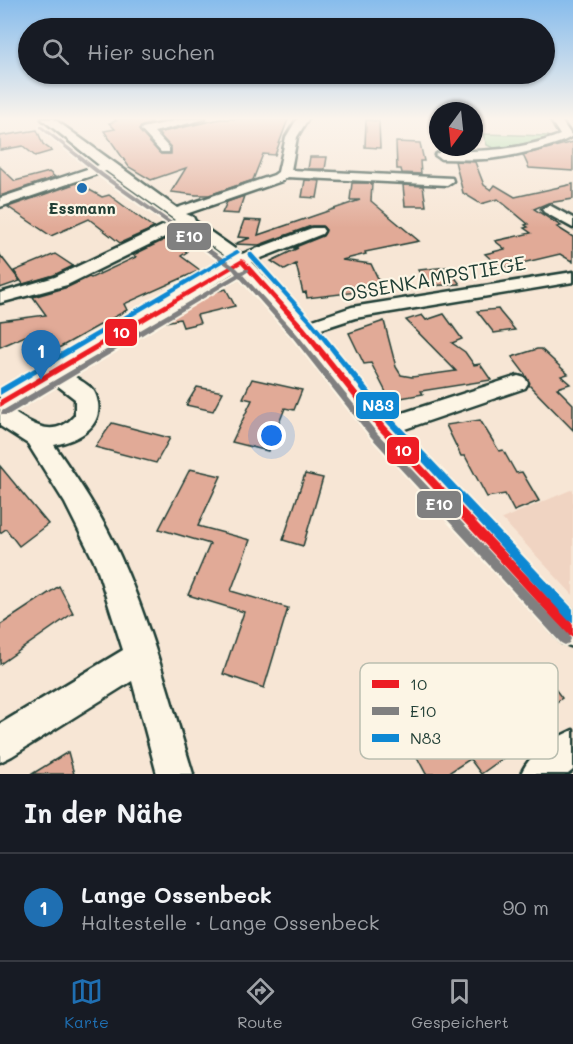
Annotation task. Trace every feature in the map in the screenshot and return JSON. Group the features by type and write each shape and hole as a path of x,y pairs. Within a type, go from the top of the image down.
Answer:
{"street":[{"path":"94,155 242,261 303,329 382,428 573,632"},
{"path":"284,173 287,155"},
{"path":"0,203 108,166"},
{"path":"0,298 61,280 182,216 273,181 284,173 447,181"},
{"path":"549,209 573,224"},
{"path":"0,404 248,256 317,231"},
{"name":"OSSENKAMPSTIEGE","path":"303,329 352,313 573,277"},
{"path":"36,438 51,438 75,430 84,422 88,412 85,395 54,372"},
{"path":"382,428 518,383"},
{"path":"0,415 36,438 74,495 109,562 141,657 175,774"},
{"path":"0,744 141,657"},
{"path":"539,774 573,748"}],"shaded area":[{"path":"573,489 573,595 502,519"}],"building":[{"path":"121,155 263,155 253,180 209,195 171,192 186,168 151,180 129,167"},
{"path":"396,155 423,155 424,161 420,161 421,174 402,173 401,169 397,169"},
{"path":"523,155 573,155 573,171 529,168"},
{"path":"310,157 327,157 325,169 308,169"},
{"path":"455,161 475,162 484,185 491,190 495,185 515,197 573,184 573,199 548,203 534,209 561,226 557,227 573,237 573,262 560,254 501,268 485,254 505,249 495,241 531,233 524,228 528,227 525,225 528,224 498,199 481,204 463,193"},
{"path":"0,167 15,181 49,172 55,177 0,196"},
{"path":"305,180 320,181 317,198 302,197"},
{"path":"77,183 102,197 109,195 154,228 120,243 89,219 51,236 8,207"},
{"path":"352,183 372,183 371,201 419,241 365,252 366,254 342,260 371,264 383,289 307,298 306,292 303,293 296,264 285,270 271,261 298,248 293,248 323,236 326,230 322,226 311,226 259,245 234,244 250,238 238,237 244,220 262,221 258,235 360,200 350,200"},
{"path":"403,185 423,186 426,206 405,206"},
{"path":"244,196 238,214 222,213 227,202"},
{"path":"168,238 187,252 181,256 200,270 124,304 127,310 55,350 52,348 45,352 25,336 0,347 0,321 46,315 33,297 91,278 136,257 133,255"},
{"path":"55,254 73,266 54,275 23,284 14,271"},
{"path":"0,255 20,281 0,288"},
{"path":"447,267 460,284 428,286 418,270"},
{"path":"226,289 235,306 197,315 200,323 183,327 180,319 166,322 183,306 202,295"},
{"path":"498,309 515,330 494,333 477,311"},
{"path":"444,314 462,339 452,343 465,352 474,365 480,364 491,380 421,391 423,394 390,400 371,363 364,364 349,333 384,321 396,367 401,375 412,377 456,371 406,320 422,315 426,320"},
{"path":"541,349 568,374 561,376 570,384 557,388 573,404 573,430 529,385 525,374 512,357"},
{"path":"252,379 302,390 294,410 285,408 268,451 232,442 252,400 243,398"},
{"path":"197,387 223,392 213,411 186,405"},
{"path":"480,420 499,451 503,450 516,473 522,472 539,501 514,511 505,494 487,497 465,456 461,456 446,425"},
{"path":"112,423 170,438 156,463 95,447"},
{"path":"0,466 48,524 19,546 6,529 0,533"},
{"path":"190,469 221,476 198,526 250,540 231,591 288,608 264,688 223,674 244,612 188,595 210,544 159,529"},
{"path":"305,474 323,478 303,546 283,540"},
{"path":"59,586 73,613 0,664 0,625"},
{"path":"68,752 74,774 32,774"},
{"path":"418,759 470,759 447,774 426,774"},
{"path":"470,759 502,759 481,774"}],"transit line":[{"name":"E10","path":"77,155 235,269 295,336 374,435 565,639"},
{"name":"N83","path":"0,392 237,252"},
{"name":"N83","path":"250,254 311,322 390,421 573,617"},
{"name":"10","path":"242,261 303,329 382,428 573,632"},
{"name":"10","path":"0,404 242,261"},
{"name":"E10","path":"5,413 247,270"}],"place":[{"name":"Essmann","path":"82,188"},
{"name":"Lange Ossenbeck","path":"41,380"}]}
